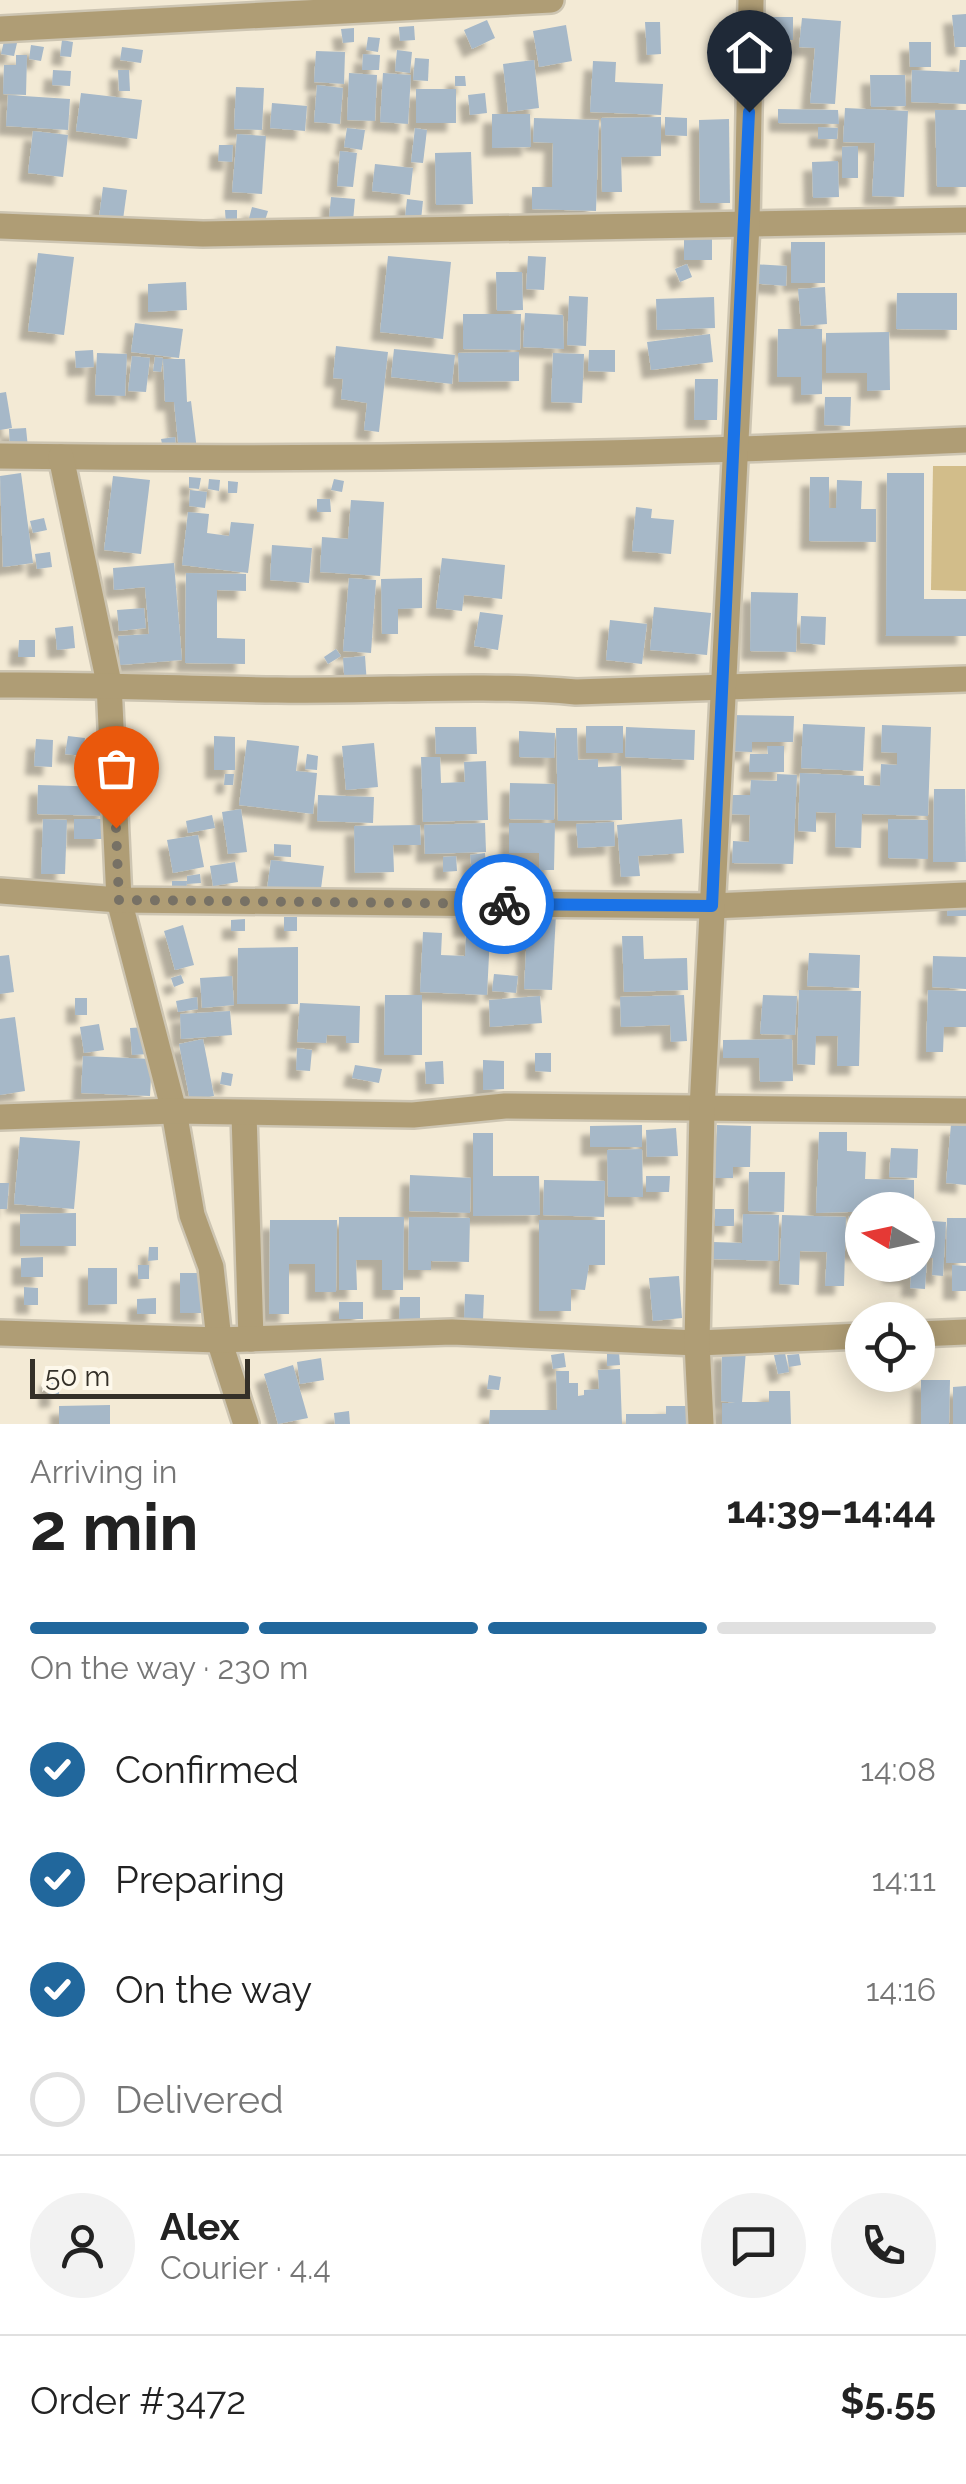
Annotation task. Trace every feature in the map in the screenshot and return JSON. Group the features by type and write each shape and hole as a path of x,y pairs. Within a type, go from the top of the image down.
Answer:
{"street":[{"path":"0,29 551,0"},
{"path":"700,1424 697,1342 702,1110 747,224 751,0"},
{"path":"0,226 203,234 966,220"},
{"path":"0,456 247,461 734,450 966,440"},
{"path":"61,457 109,683 119,900 174,1112 192,1215 211,1267 219,1340 246,1424"},
{"path":"0,684 109,683 273,690 512,686 576,692 966,680"},
{"path":"0,891 119,900 712,906 966,896"},
{"path":"0,1117 174,1112 412,1115 506,1106 966,1111"},
{"path":"244,1114 251,1339"},
{"path":"0,1333 219,1340 452,1332 697,1342 845,1337"},
{"path":"935,1333 966,1332"}],"shaded area":[{"path":"933,466 966,466 966,591 931,590"}],"building":[{"path":"966,14 966,47 955,47 952,15"},
{"path":"770,17 793,17 793,40 771,40"},
{"path":"802,18 841,21 835,104 810,103 815,48 799,47"},
{"path":"487,20 495,38 472,49 464,30"},
{"path":"645,22 660,22 661,54 647,55"},
{"path":"566,25 572,61 539,67 533,31"},
{"path":"414,26 415,40 400,41 399,27"},
{"path":"354,28 354,42 343,43 341,29"},
{"path":"368,37 380,38 378,52 366,50"},
{"path":"62,40 73,42 71,57 60,56"},
{"path":"4,41 17,43 14,56 1,54"},
{"path":"909,42 931,42 931,67 910,67"},
{"path":"31,45 44,47 41,61 29,59"},
{"path":"122,47 143,50 141,63 120,60"},
{"path":"397,50 412,52 410,73 395,71"},
{"path":"316,51 345,52 344,84 314,82"},
{"path":"363,54 380,55 379,70 362,70"},
{"path":"16,55 27,55 26,95 3,94 4,65 16,65"},
{"path":"415,58 429,59 428,81 413,80"},
{"path":"534,60 539,108 508,112 503,64"},
{"path":"960,60 966,60 966,104 911,102 912,70 959,72"},
{"path":"593,61 616,62 615,82 663,84 661,115 590,112"},
{"path":"53,70 71,71 70,86 52,85"},
{"path":"118,70 129,70 130,91 119,91"},
{"path":"349,73 377,75 375,121 347,120"},
{"path":"383,73 411,75 408,124 380,122"},
{"path":"870,75 905,75 906,106 871,107"},
{"path":"455,76 465,76 466,86 455,86"},
{"path":"317,85 343,88 340,124 314,122"},
{"path":"236,87 264,88 262,130 234,129"},
{"path":"416,89 456,89 456,123 416,123"},
{"path":"81,93 142,100 137,139 76,131"},
{"path":"485,93 487,113 470,115 468,95"},
{"path":"8,95 70,99 68,130 6,126"},
{"path":"272,103 307,106 305,131 270,128"},
{"path":"845,108 908,111 904,197 872,196 875,143 843,142"},
{"path":"778,109 838,110 839,124 778,123"},
{"path":"935,110 966,110 966,187 937,187"},
{"path":"492,114 530,114 531,147 492,148"},
{"path":"661,117 661,156 621,157 622,192 602,192 601,118"},
{"path":"665,117 687,118 687,136 665,135"},
{"path":"534,118 599,120 596,211 532,209 532,187 552,187 553,143 533,142"},
{"path":"729,119 730,203 700,203 699,120"},
{"path":"818,127 838,128 837,139 818,139"},
{"path":"347,128 365,130 362,150 344,147"},
{"path":"415,128 427,130 423,163 411,162"},
{"path":"33,131 68,135 63,177 28,173"},
{"path":"237,134 266,136 262,194 232,192"},
{"path":"219,145 233,145 232,162 218,161"},
{"path":"858,146 858,178 842,178 842,147"},
{"path":"340,151 357,153 353,187 337,186"},
{"path":"471,152 473,204 436,205 435,153"},
{"path":"838,161 839,197 813,198 812,162"},
{"path":"375,164 413,168 410,195 372,191"},
{"path":"103,187 127,190 122,227 98,225"},
{"path":"331,197 355,199 353,221 329,219"},
{"path":"407,199 423,201 421,220 405,218"},
{"path":"252,207 268,211 262,230 247,226"},
{"path":"225,210 237,210 237,225 226,225"},
{"path":"684,239 712,239 712,260 684,260"},
{"path":"791,242 825,242 825,283 791,283"},
{"path":"38,253 74,257 64,335 28,331"},
{"path":"388,256 451,262 443,339 380,332"},
{"path":"528,256 546,257 544,290 526,289"},
{"path":"687,264 692,277 680,282 675,269"},
{"path":"751,264 787,266 786,286 750,283"},
{"path":"496,272 522,272 523,310 497,311"},
{"path":"186,282 187,310 148,312 148,284"},
{"path":"825,287 827,324 801,326 798,289"},
{"path":"897,293 957,293 957,330 896,329"},
{"path":"569,296 588,297 586,346 567,345"},
{"path":"714,297 715,328 657,330 656,299"},
{"path":"525,313 563,315 564,349 523,347"},
{"path":"463,314 521,314 520,350 463,349"},
{"path":"135,323 183,329 179,358 131,352"},
{"path":"778,329 822,329 822,394 801,395 801,377 777,377"},
{"path":"889,332 890,390 867,391 867,373 826,373 826,333"},
{"path":"710,334 713,362 651,370 647,342"},
{"path":"336,346 388,352 379,432 364,430 367,403 341,399 343,379 333,378"},
{"path":"394,349 455,355 452,384 391,377"},
{"path":"93,350 94,367 76,368 75,351"},
{"path":"589,350 615,350 615,372 588,371"},
{"path":"519,352 519,381 459,382 458,353"},
{"path":"97,353 127,354 125,396 95,395"},
{"path":"553,353 584,354 582,403 551,402"},
{"path":"132,356 150,358 146,392 128,391"},
{"path":"155,357 163,358 161,372 153,371"},
{"path":"163,359 185,359 187,402 191,401 197,450 179,452 174,402 165,402"},
{"path":"695,379 718,379 717,420 694,420"},
{"path":"6,392 12,428 0,430 0,393"},
{"path":"825,397 851,397 850,426 824,425"},
{"path":"26,428 28,448 10,450 9,429"},
{"path":"175,437 176,448 163,449 161,439"},
{"path":"21,473 33,563 3,567 0,476"},
{"path":"887,473 924,473 924,599 966,599 966,636 886,636"},
{"path":"113,476 150,480 141,554 104,550"},
{"path":"189,477 201,478 199,489 189,488"},
{"path":"810,477 829,477 829,508 836,508 837,480 862,481 861,509 876,509 876,542 809,541"},
{"path":"209,479 220,480 219,491 208,489"},
{"path":"334,479 344,481 342,492 331,490"},
{"path":"228,481 238,482 237,493 228,493"},
{"path":"190,490 207,492 205,508 189,506"},
{"path":"317,499 330,499 331,512 317,512"},
{"path":"351,500 384,502 380,576 320,572 322,537 348,539"},
{"path":"636,507 652,509 651,518 674,520 671,554 632,551"},
{"path":"188,512 209,514 207,533 229,536 231,522 254,524 248,573 182,565"},
{"path":"44,518 47,530 33,533 30,521"},
{"path":"272,545 312,548 309,583 270,580"},
{"path":"50,552 52,567 37,569 35,554"},
{"path":"442,558 505,565 502,599 464,595 462,611 436,608"},
{"path":"174,563 182,660 120,665 118,636 149,634 145,587 114,590 113,568"},
{"path":"186,573 246,574 246,591 217,590 217,638 245,639 245,664 185,663"},
{"path":"349,578 376,580 371,653 343,651"},
{"path":"422,578 422,608 398,609 398,634 382,634 381,579"},
{"path":"751,592 798,593 796,652 750,651"},
{"path":"654,607 711,613 707,655 650,650"},
{"path":"144,608 146,628 119,631 117,610"},
{"path":"480,612 503,615 498,650 474,646"},
{"path":"801,616 826,617 825,645 800,643"},
{"path":"610,620 647,624 642,664 606,660"},
{"path":"73,626 75,648 57,650 55,628"},
{"path":"19,640 35,640 35,657 18,657"},
{"path":"336,649 341,656 328,664 324,657"},
{"path":"365,656 367,685 345,687 343,658"},
{"path":"727,715 794,716 793,742 752,742 752,752 726,751"},
{"path":"803,724 865,727 863,771 801,768"},
{"path":"882,725 931,727 928,816 862,814 861,848 835,847 836,813 816,812 816,832 798,831 800,773 864,776 864,785 880,786 881,764 897,765 897,753 881,752"},
{"path":"586,726 623,726 623,753 586,753"},
{"path":"435,727 476,727 477,754 436,754"},
{"path":"626,727 695,730 694,760 625,757"},
{"path":"556,728 577,728 578,760 598,759 598,767 621,766 622,820 558,821"},
{"path":"519,731 555,733 554,758 519,757"},
{"path":"68,736 85,738 83,756 65,754"},
{"path":"214,736 235,737 235,770 214,770"},
{"path":"36,739 53,740 52,767 34,766"},
{"path":"247,740 299,746 296,771 317,773 313,814 239,805"},
{"path":"374,743 378,787 346,790 342,746"},
{"path":"767,746 784,746 784,772 749,772 750,754 768,754"},
{"path":"307,754 318,756 317,770 305,769"},
{"path":"421,757 440,757 441,783 465,782 464,762 486,761 488,820 423,822"},
{"path":"225,774 234,774 233,785 224,785"},
{"path":"777,774 797,775 793,864 732,863 733,841 749,842 750,815 729,814 730,795 750,795 751,780 777,781"},
{"path":"510,783 555,784 554,820 509,819"},
{"path":"38,785 108,787 107,816 37,814"},
{"path":"934,789 965,789 966,862 933,862"},
{"path":"318,795 374,797 373,823 317,821"},
{"path":"241,809 247,852 228,854 222,812"},
{"path":"212,815 215,828 188,833 186,821"},
{"path":"43,819 67,820 65,874 41,874"},
{"path":"74,819 105,819 105,839 74,839"},
{"path":"682,819 684,853 638,856 640,876 621,877 617,825"},
{"path":"888,819 928,820 928,859 888,858"},
{"path":"614,822 615,846 578,848 576,824"},
{"path":"485,823 486,852 425,854 424,825"},
{"path":"509,823 555,823 554,870 539,870 539,853 509,853"},
{"path":"420,825 421,845 393,845 394,872 355,873 354,826"},
{"path":"198,835 204,867 173,873 167,840"},
{"path":"274,844 291,845 291,857 274,856"},
{"path":"485,853 486,871 472,872 470,855"},
{"path":"456,856 457,871 443,872 443,857"},
{"path":"271,860 324,866 320,896 267,889"},
{"path":"235,862 238,882 213,886 210,866"},
{"path":"200,874 201,883 187,884 187,876"},
{"path":"172,881 187,881 186,896 172,896"},
{"path":"948,896 966,897 966,916 947,916"},
{"path":"486,907 486,928 462,929 462,908"},
{"path":"528,913 556,914 552,990 524,989"},
{"path":"284,917 297,917 297,931 284,931"},
{"path":"245,919 245,931 231,931 231,920"},
{"path":"183,925 194,965 175,970 164,931"},
{"path":"423,932 442,933 441,955 465,956 466,934 490,935 487,995 420,992"},
{"path":"622,936 643,936 644,959 687,958 688,990 624,992"},
{"path":"298,947 298,1004 237,1004 238,948"},
{"path":"809,953 860,955 859,988 807,986"},
{"path":"9,955 14,992 0,994 0,956"},
{"path":"933,956 966,957 966,989 932,987"},
{"path":"494,974 518,976 516,993 492,991"},
{"path":"181,975 184,983 174,987 171,978"},
{"path":"232,976 234,1005 202,1008 200,978"},
{"path":"799,990 861,991 859,1066 837,1066 838,1036 816,1036 815,1065 797,1064"},
{"path":"928,990 966,991 966,1027 944,1027 943,1052 926,1052"},
{"path":"385,995 422,995 422,1055 384,1055"},
{"path":"684,995 687,1041 671,1042 670,1025 621,1027 620,997"},
{"path":"763,995 797,996 795,1035 760,1034"},
{"path":"540,996 542,1023 490,1027 489,1000"},
{"path":"197,997 198,1009 178,1012 176,1001"},
{"path":"75,998 87,998 87,1015 75,1015"},
{"path":"300,1003 360,1006 359,1043 346,1043 346,1036 327,1035 326,1043 297,1042"},
{"path":"230,1011 232,1035 181,1039 180,1014"},
{"path":"15,1017 25,1091 0,1095 0,1019"},
{"path":"99,1024 104,1050 84,1053 80,1027"},
{"path":"148,1027 149,1054 132,1055 130,1028"},
{"path":"203,1039 214,1096 190,1101 179,1044"},
{"path":"792,1039 793,1081 760,1082 759,1058 723,1058 723,1040"},
{"path":"297,1048 312,1050 310,1071 296,1070"},
{"path":"535,1053 551,1053 551,1072 535,1071"},
{"path":"83,1056 152,1059 150,1096 81,1093"},
{"path":"483,1060 504,1061 504,1089 483,1090"},
{"path":"443,1061 444,1084 426,1084 425,1062"},
{"path":"355,1065 382,1069 379,1083 352,1078"},
{"path":"222,1072 233,1074 231,1086 220,1084"},
{"path":"951,1124 966,1126 966,1185 946,1183"},
{"path":"642,1125 642,1147 590,1147 590,1126"},
{"path":"717,1125 751,1126 750,1167 733,1167 733,1178 715,1178"},
{"path":"676,1128 678,1156 647,1157 646,1130"},
{"path":"819,1132 847,1132 847,1151 866,1152 865,1179 914,1180 914,1192 845,1192 845,1212 816,1213"},
{"path":"473,1133 493,1133 493,1176 539,1176 540,1215 473,1216"},
{"path":"20,1137 80,1141 74,1209 14,1204"},
{"path":"891,1148 918,1149 917,1178 889,1177"},
{"path":"642,1149 643,1197 608,1197 607,1150"},
{"path":"749,1172 785,1172 784,1212 748,1211"},
{"path":"410,1175 471,1178 470,1213 409,1211"},
{"path":"646,1176 670,1176 669,1192 646,1192"},
{"path":"544,1180 605,1181 604,1217 543,1215"},
{"path":"0,1183 9,1183 7,1209 0,1209"},
{"path":"715,1209 734,1209 734,1226 715,1226"},
{"path":"76,1213 76,1246 20,1246 20,1214"},
{"path":"743,1214 779,1215 778,1261 712,1259 713,1242 742,1243"},
{"path":"782,1215 845,1217 844,1286 825,1286 827,1252 800,1251 799,1285 779,1284"},
{"path":"339,1217 404,1217 403,1290 382,1290 382,1260 356,1260 357,1290 339,1290"},
{"path":"409,1217 470,1218 469,1262 431,1261 431,1270 408,1270"},
{"path":"947,1218 966,1218 966,1263 946,1263"},
{"path":"270,1220 337,1220 336,1292 315,1292 315,1264 289,1264 289,1314 269,1314"},
{"path":"539,1220 605,1220 605,1265 589,1265 585,1290 571,1289 571,1311 539,1311"},
{"path":"935,1221 946,1222 943,1276 935,1275"},
{"path":"149,1247 158,1247 158,1260 148,1261"},
{"path":"43,1257 43,1277 21,1277 21,1258"},
{"path":"138,1265 149,1265 149,1279 138,1279"},
{"path":"952,1265 966,1266 966,1291 952,1291"},
{"path":"88,1268 117,1268 117,1304 88,1305"},
{"path":"180,1273 206,1273 206,1313 180,1313"},
{"path":"679,1276 682,1318 653,1321 649,1278"},
{"path":"910,1282 925,1282 925,1289 910,1288"},
{"path":"24,1287 38,1288 38,1305 24,1305"},
{"path":"465,1294 484,1295 483,1320 464,1320"},
{"path":"400,1297 420,1297 420,1319 399,1319"},
{"path":"156,1298 156,1314 137,1314 137,1299"},
{"path":"339,1302 363,1302 363,1319 339,1319"},
{"path":"722,1350 746,1350 742,1402 769,1402 769,1391 790,1391 791,1424 722,1424 722,1403 735,1403 721,1401"},
{"path":"607,1352 619,1352 620,1365 607,1366"},
{"path":"564,1353 566,1367 553,1369 551,1355"},
{"path":"785,1353 789,1372 778,1374 774,1355"},
{"path":"799,1354 801,1365 789,1367 787,1355"},
{"path":"321,1358 324,1380 300,1384 297,1362"},
{"path":"293,1365 308,1418 278,1424 264,1374"},
{"path":"620,1369 622,1424 489,1424 490,1410 557,1410 556,1371 569,1371 569,1383 578,1383 578,1396 584,1395 584,1390 599,1389 598,1370"},
{"path":"489,1375 501,1377 499,1390 487,1389"},
{"path":"48,1377 59,1377 59,1398 48,1399"},
{"path":"935,1380 950,1380 949,1424 921,1424 921,1392 935,1392"},
{"path":"966,1386 966,1424 953,1424 953,1387"},
{"path":"110,1405 110,1424 59,1424 59,1406"},
{"path":"666,1406 686,1406 686,1424 626,1424 626,1414 666,1414"},
{"path":"349,1411 350,1424 335,1424 334,1413"}],"way so far":[{"path":"116,828 119,900 504,904"}],"route":[{"path":"504,904 712,906 726,686 749,112"}]}
